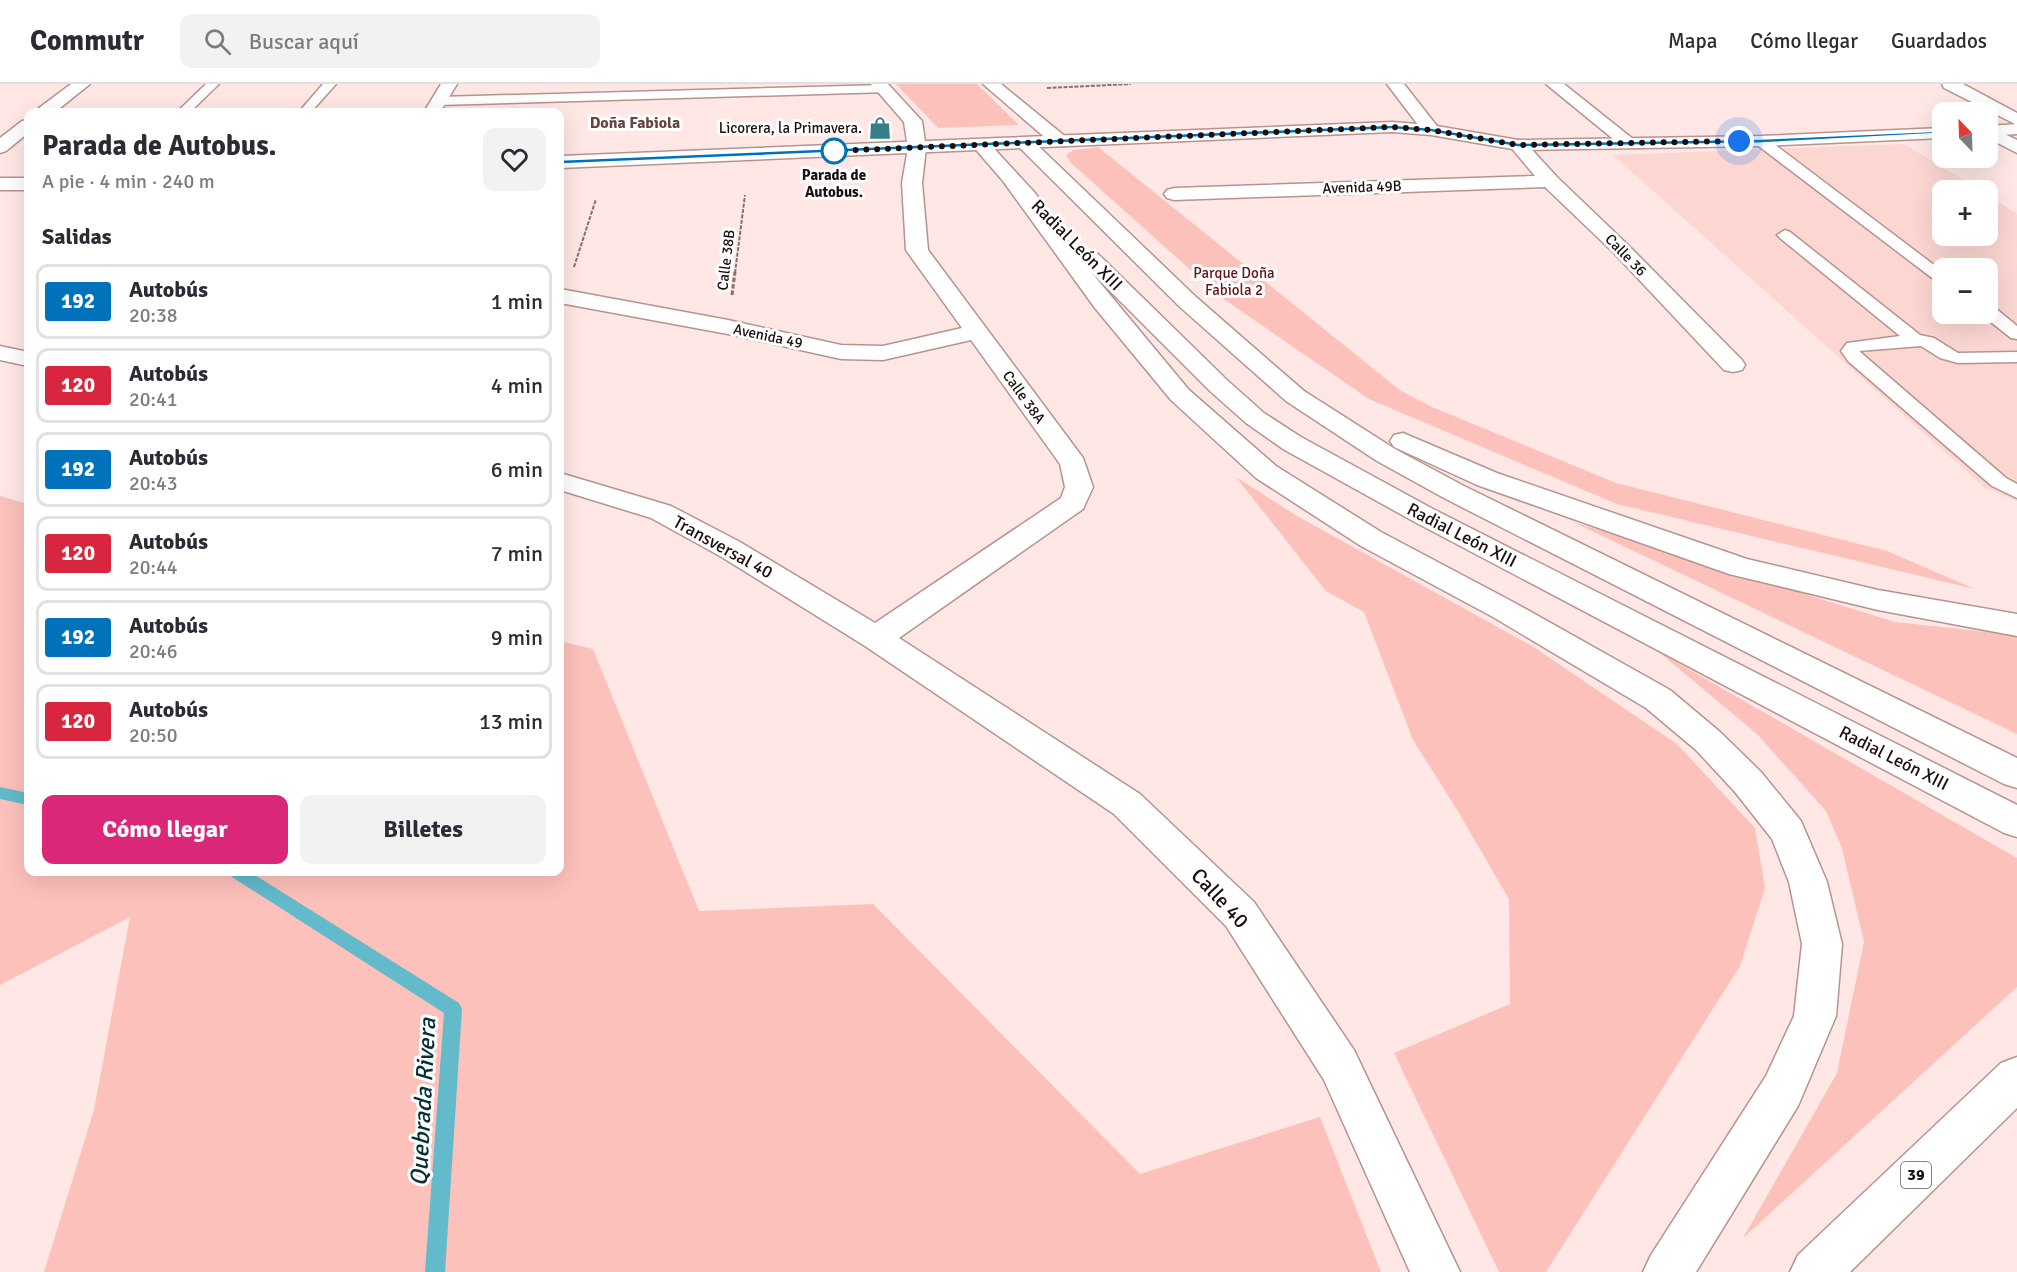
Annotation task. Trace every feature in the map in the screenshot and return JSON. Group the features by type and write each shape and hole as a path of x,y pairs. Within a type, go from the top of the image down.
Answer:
{"main road":[{"path":"50,108 82,84"},
{"path":"435,107 449,84"},
{"path":"1395,84 1431,130"},
{"path":"1554,84 1629,142"},
{"path":"1950,84 2017,120"},
{"name":"Calle 38A","path":"876,638 1073,503 1078,487 1072,464 917,250 912,183 917,148 913,120 881,86"},
{"path":"995,87 1061,141"},
{"path":"564,162 1392,127 1431,130 1518,145 1761,141 1932,133"},
{"path":"0,147 24,128"},
{"path":"1998,130 2017,129"},
{"path":"1998,137 2017,147"},
{"name":"Radial León XIII","path":"1026,144 1188,302 1295,396 1386,455 1454,492 2017,774"},
{"name":"Radial León XIII","path":"981,145 1012,182 1219,386 1255,418 1292,443 1423,515 2017,822"},
{"name":"Calle 36","path":"1518,145 1550,181 1621,249 1733,365"},
{"name":"Avenida 49B","path":"1174,194 1550,181"},
{"path":"1012,182 1103,303 1180,395 1266,472 1371,539 1504,610 1658,699 1708,741 1740,774 1788,832 1808,882 1822,944 1815,1016 1782,1091 1674,1263"},
{"path":"0,184 24,184"},
{"name":"Avenida 49","path":"564,297 728,327 841,352 882,353 976,332"},
{"path":"1188,302 1359,417 1406,442 1487,479 1740,567 1878,600 2017,625"},
{"path":"0,353 24,358"},
{"name":"Transversal 40","path":"564,482 661,512 730,549 876,638"},
{"name":"Calle 40","path":"876,638 1127,804 1240,914 1339,1065 1435,1272"},
{"name":"39","path":"1815,1272 2017,1078"}],"lane":[{"path":"187,108 213,84"},
{"path":"309,108 330,84"},
{"path":"435,107 881,86"},
{"path":"1761,141 1932,270"},
{"path":"1785,235 1915,340"},
{"path":"1998,319 2017,334"},
{"path":"2017,357 1960,359 1944,352 1929,341 1915,340 1860,345 1853,347 1850,351 1854,357 1999,482 2017,492"}],"path":[{"path":"995,87 1131,84"},
{"name":"Calle 38B","path":"728,327 746,195"},
{"path":"564,291 596,200"}],"shaded area":[{"path":"1904,144 1932,161 1932,168 1944,168 1963,180 1932,180 1932,246 1998,246 1998,202 2017,214 2017,501 1985,488 1613,155"}],"green space":[{"path":"896,84 977,84 1019,125 938,128"},
{"name":"Parque Doña Fabiola 2","path":"1098,147 1401,391 1432,407 1616,483 1887,551 1975,589 1617,504 1369,399 1222,298 1071,163 1066,155 1074,150"},
{"path":"1236,477 1297,516 1532,646 1677,744 1755,828 1765,888 1740,966 1546,1272 1499,1272 1394,1053 1510,1004 1509,899 1413,740 1364,612 1326,591"},
{"path":"0,496 24,503 24,876 564,876 564,642 593,649 699,911 873,904 1140,1174 1320,1117 1381,1272 44,1272 94,1110 130,917 0,985"},
{"path":"1573,522 1895,622 2017,635 2017,734"},
{"path":"1659,652 2017,858 2017,987 1743,1238 1837,1073 1864,942 1842,848 1826,811 1757,734"}],"waterway":[{"name":"Quebrada Rivera","path":"0,793 24,798"},
{"name":"Quebrada Rivera","path":"244,876 453,1009 435,1272"}],"bus line":[{"name":"192","path":"564,162 1392,127 1431,130 1518,145 1761,141 1932,133"}],"place":[{"name":"Licorera, la Primavera.","path":"880,128"},
{"name":"Parada de Autobus.","path":"834,151"}],"district":[{"name":"Doña Fabiola","path":"635,123"}],"route":[{"path":"834,151 1392,127 1431,130 1518,145 1739,141"}]}
